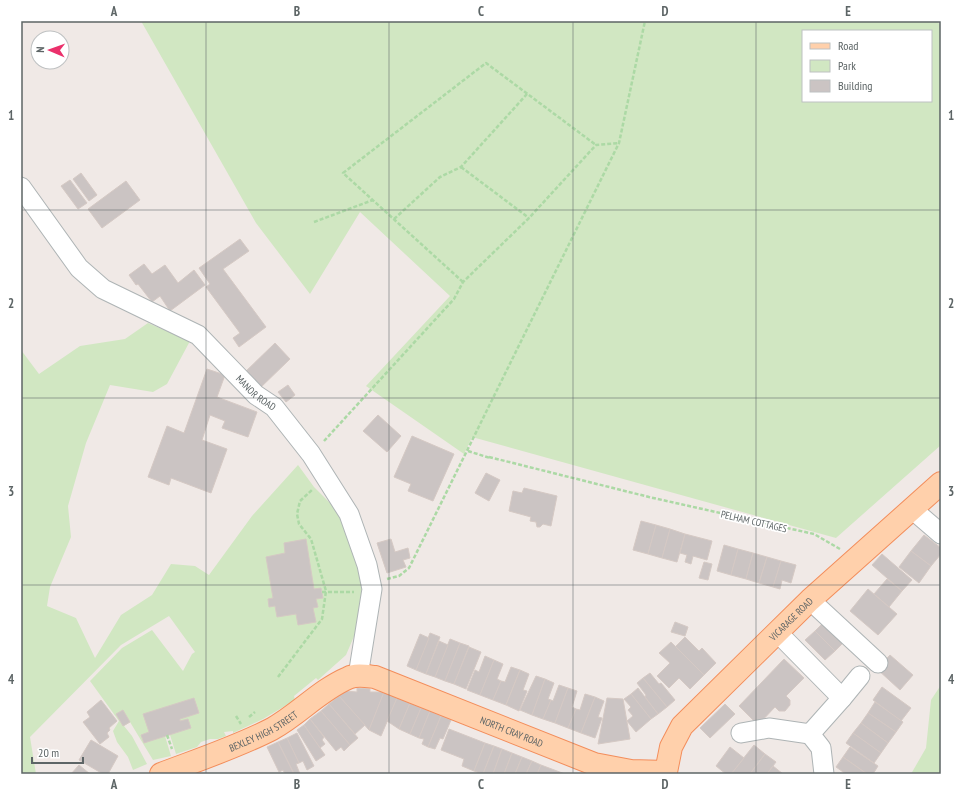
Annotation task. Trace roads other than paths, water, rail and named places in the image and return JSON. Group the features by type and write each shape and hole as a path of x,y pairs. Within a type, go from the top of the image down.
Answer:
{"main road":[{"name":"VICARAGE ROAD","path":"666,773 671,747 682,726 810,600 941,483"},
{"name":"NORTH CRAY ROAD","path":"358,676 375,677 594,764 632,771 666,773"},
{"name":"BEXLEY HIGH STREET","path":"161,774 229,748 271,729 295,715 332,687 350,677 358,676"}],"street":[{"name":"MANOR ROAD","path":"21,187 79,268 103,289 198,335 256,395 274,407 310,454 349,514 367,565 372,589 358,676"},
{"path":"912,509 941,534"},
{"path":"810,600 878,663"},
{"path":"777,632 842,698"},
{"path":"810,734 860,676"},
{"path":"741,733 769,728 810,734 821,748 824,774"}]}
